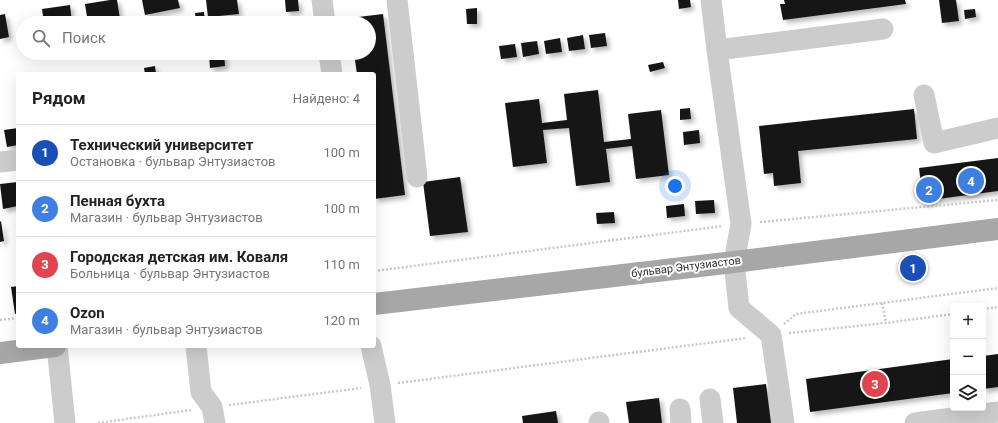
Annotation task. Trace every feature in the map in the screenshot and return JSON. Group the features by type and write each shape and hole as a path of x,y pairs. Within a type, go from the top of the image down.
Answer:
{"main road":[{"name":"бульвар Энтузиастов","path":"376,304 734,262 998,229"},
{"path":"0,353 40,348"}],"street":[{"path":"397,0 417,177"},
{"path":"712,0 717,50 741,224 734,262 739,308 771,335 784,423"},
{"path":"325,16 326,1"},
{"path":"717,50 883,29"},
{"path":"330,60 332,72"},
{"path":"924,95 934,143 998,128"},
{"path":"0,162 16,160"},
{"path":"56,348 65,423"},
{"path":"196,348 201,392 214,415"},
{"path":"372,348 385,423"},
{"path":"710,399 713,423"},
{"path":"914,423 998,412"}],"path":[{"path":"376,271 741,224 998,200"},
{"path":"771,335 796,314 998,288"},
{"path":"882,303 886,323"},
{"path":"986,309 998,307"},
{"path":"98,423 214,415 380,386 771,335 886,323 950,314"},
{"path":"0,320 16,318"}],"building":[{"path":"117,0 120,16 87,16 85,4"},
{"path":"142,0 178,0 180,8 145,15"},
{"path":"206,0 237,0 239,14 208,16"},
{"path":"285,0 298,0 299,11 286,12"},
{"path":"678,0 690,0 691,7 679,9"},
{"path":"784,0 905,0 906,4 783,20 780,4 785,4"},
{"path":"939,0 956,0 959,21 942,23"},
{"path":"70,5 71,16 43,16 42,9"},
{"path":"477,8 477,24 467,24 466,9"},
{"path":"975,9 976,17 965,19 964,10"},
{"path":"204,12 204,16 195,16 195,13"},
{"path":"5,14 9,37 0,39 0,15"},
{"path":"383,14 405,195 376,199 376,72 357,72 355,60 376,60 376,16 366,16"},
{"path":"605,33 607,46 591,48 589,35"},
{"path":"583,35 585,49 569,51 567,38"},
{"path":"560,38 562,52 546,54 544,41"},
{"path":"537,41 539,54 523,57 521,43"},
{"path":"515,44 517,57 501,59 499,46"},
{"path":"209,60 225,60 225,66 210,68"},
{"path":"663,62 665,68 650,72 648,65"},
{"path":"155,66 156,72 145,72 144,68"},
{"path":"598,90 604,142 631,139 628,114 661,110 669,175 636,179 632,146 606,149 610,182 576,186 569,128 543,130 547,163 513,167 505,103 539,99 542,123 567,120 564,94"},
{"path":"690,108 691,119 680,120 680,109"},
{"path":"914,109 917,139 798,151 801,183 774,186 773,173 764,174 759,126"},
{"path":"16,128 16,145 7,147 4,130"},
{"path":"699,130 700,143 684,145 683,132"},
{"path":"998,158 998,191 923,201 919,168"},
{"path":"460,177 468,232 430,236 423,182"},
{"path":"16,182 16,206 3,209 0,184"},
{"path":"714,200 715,213 696,214 695,201"},
{"path":"684,204 685,216 667,218 666,206"},
{"path":"614,212 615,223 597,224 596,213"},
{"path":"1,221 4,241 0,242 0,222"},
{"path":"16,286 15,314 11,287"},
{"path":"998,354 998,387 986,389 986,356"},
{"path":"950,359 950,393 810,412 806,379"},
{"path":"766,384 771,423 737,423 733,388"},
{"path":"659,398 662,423 629,423 626,402"},
{"path":"556,411 558,423 523,423 522,416"}],"place":[{"name":"Ozon","path":"971,181"},
{"name":"Пенная бухта","path":"929,190"},
{"name":"Технический университет","path":"913,268"},
{"name":"Городская детская им. Коваля","path":"875,384"}]}
